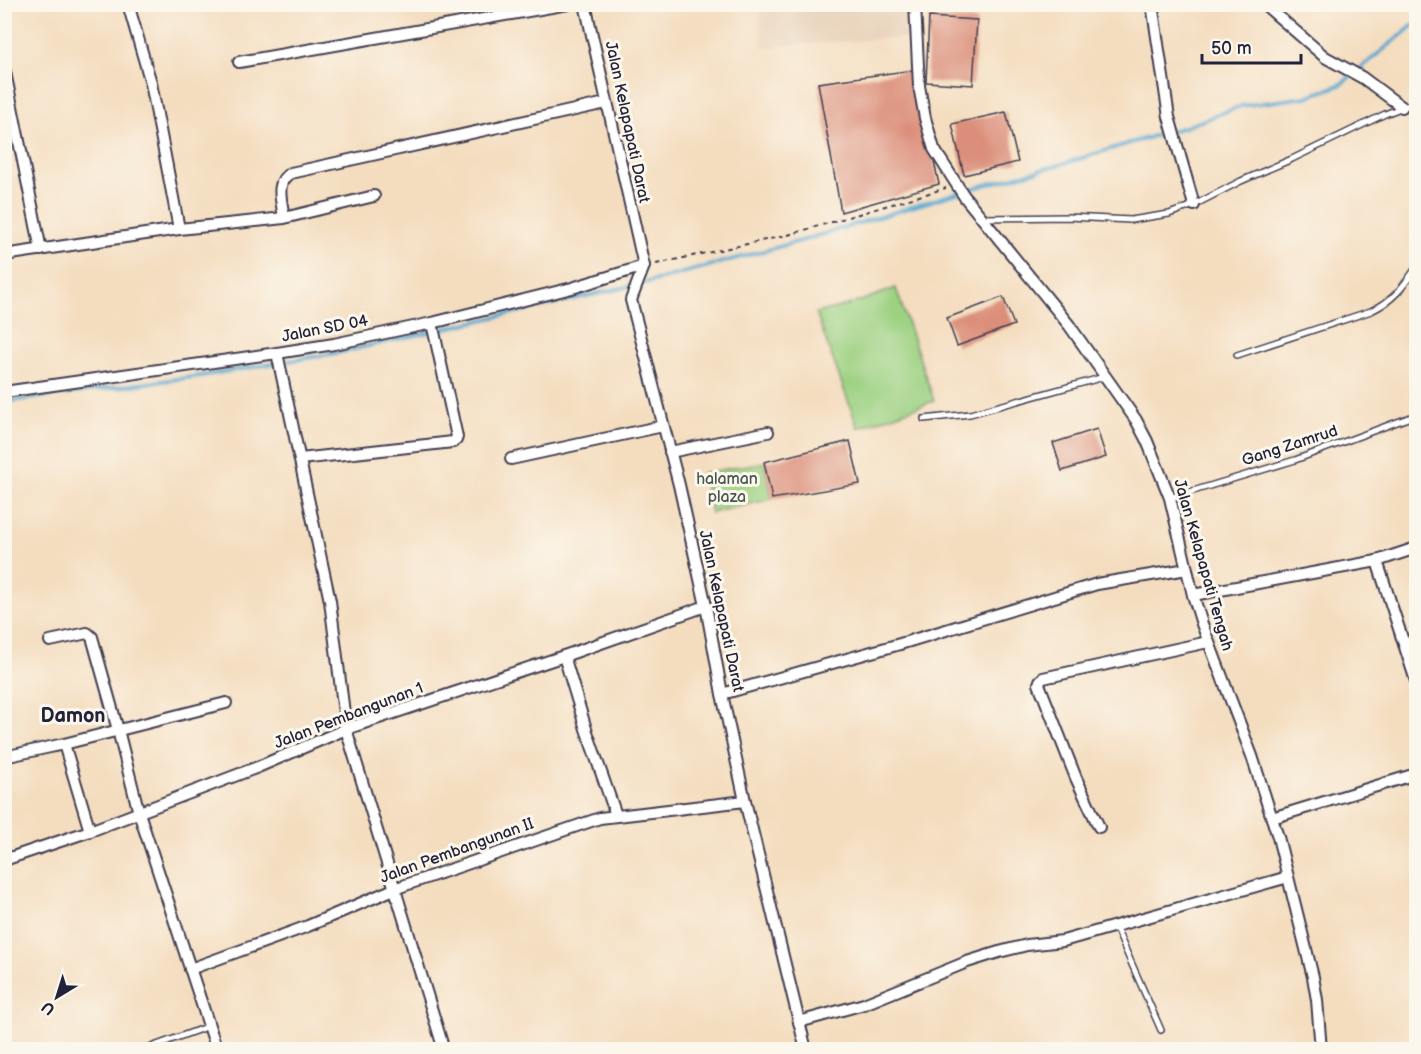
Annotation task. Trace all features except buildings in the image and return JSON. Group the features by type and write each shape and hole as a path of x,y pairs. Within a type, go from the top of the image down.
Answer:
{"street":[{"path":"128,4 152,83 179,229"},
{"path":"240,62 568,4"},
{"name":"Jalan Kelapapati Darat","path":"585,4 644,266 631,300 679,485 745,801 806,1050"},
{"name":"Jalan Kelapapati Tengah","path":"915,4 919,86 934,149 964,196 1069,325 1136,420 1170,498 1193,595 1208,642 1252,756 1272,818 1313,977 1321,1050"},
{"path":"1152,4 1169,117 1194,205"},
{"path":"1264,4 1325,57 1363,78 1402,107"},
{"path":"4,67 41,250"},
{"path":"284,218 280,186 284,178 291,173 606,103"},
{"path":"4,255 179,229 284,218 374,196"},
{"name":"Jalan SD 04","path":"4,392 279,360 334,344 434,328 644,266"},
{"path":"300,459 456,440 434,328"},
{"path":"279,360 330,601 346,729 444,1050"},
{"path":"512,459 663,426"},
{"path":"670,452 768,432"},
{"path":"1193,595 1377,561 1416,548"},
{"path":"1377,561 1416,681"},
{"path":"722,694 900,644 1097,584 1187,569"},
{"name":"Jalan Pembangunan 1","path":"4,860 138,813 258,767 346,729 706,606"},
{"path":"50,641 87,633 92,637 138,813 217,1050"},
{"path":"1404,644 1416,640"},
{"path":"1099,827 1076,778 1039,684 1040,681 1043,678 1208,642"},
{"path":"564,656 616,815"},
{"path":"4,757 226,703"},
{"path":"64,744 90,831"},
{"path":"1272,818 1416,774"},
{"name":"Jalan Pembangunan II","path":"189,969 308,926 394,889 589,821 616,815 745,801"},
{"path":"799,1022 864,1004 967,962 999,952 1028,945 1063,941 1288,877"}],"lane":[{"path":"982,218 1068,217 1131,220 1169,214 1194,205 1385,114 1416,102"},
{"path":"1238,355 1381,307 1395,296 1416,268"},
{"path":"924,419 970,414 1104,377"},
{"name":"Gang Zamrud","path":"1170,498 1295,460 1416,415"},
{"path":"1115,926 1161,1030"},
{"path":"143,1050 209,1026"}],"path":[{"path":"644,266 788,235 957,185"}],"shaded area":[{"path":"759,5 907,5 908,37 762,47"}],"green space":[{"path":"896,288 934,401 858,428 816,313 855,303"},
{"name":"halaman plaza","path":"764,462 772,499 711,513 702,473"}],"waterway":[{"path":"4,402 200,376 342,352 657,280 804,240 967,190 1069,162 1185,127 1241,106 1306,97 1340,85 1416,23"}],"district":[{"name":"Damon","path":"73,716"}]}
